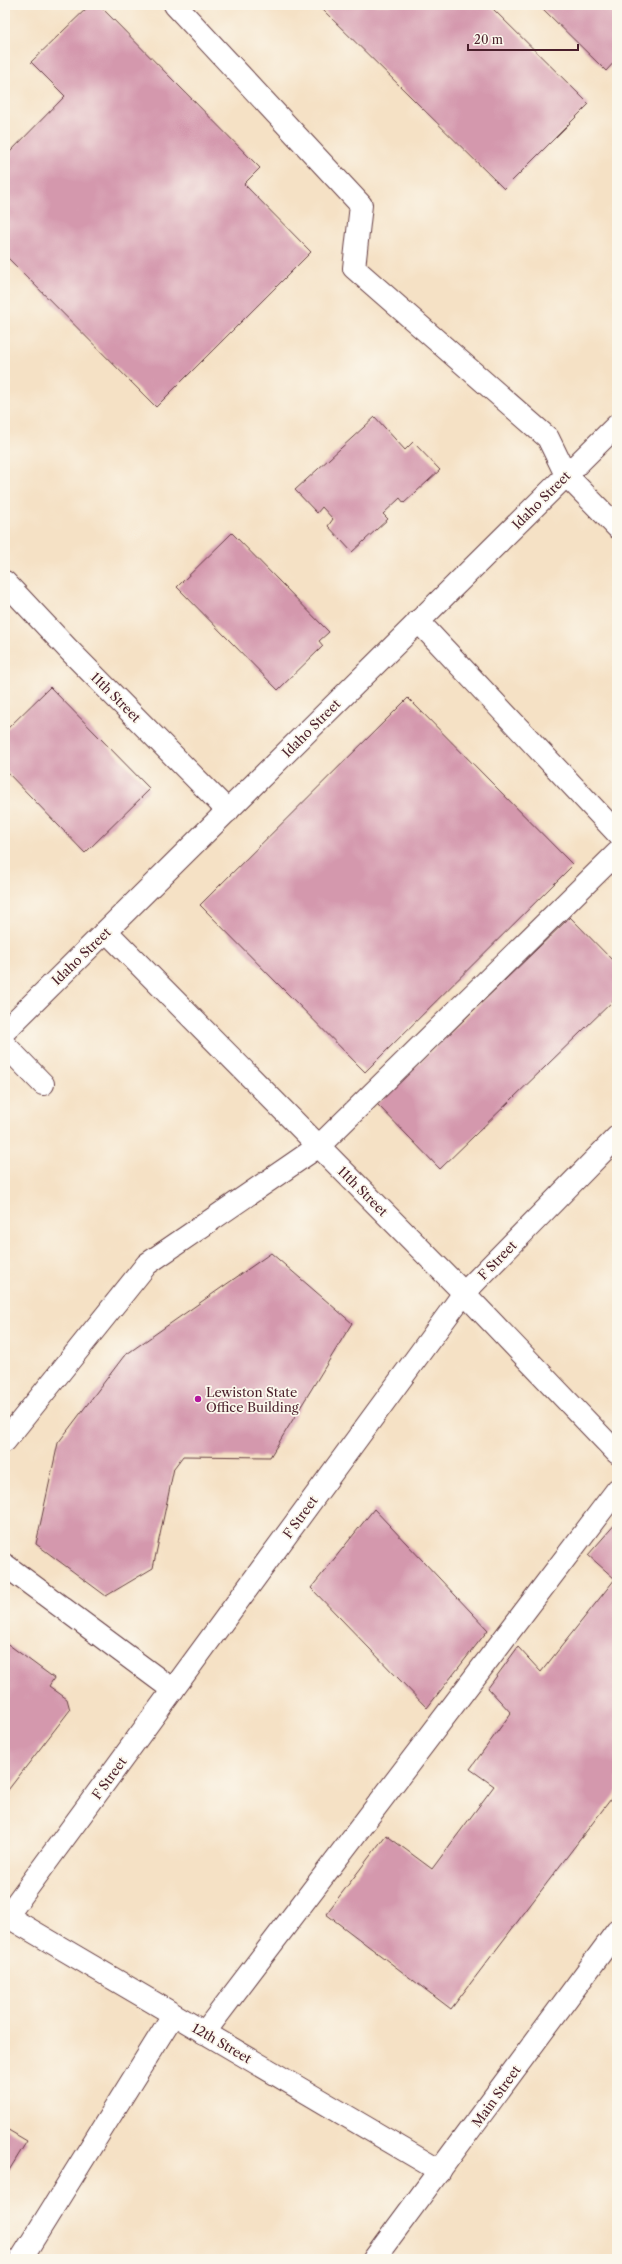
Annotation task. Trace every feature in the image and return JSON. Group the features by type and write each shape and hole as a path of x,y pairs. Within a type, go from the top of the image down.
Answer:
{"street":[{"path":"175,5 361,205 354,268 548,438 566,475 617,527"},
{"name":"Idaho Street","path":"5,1031 617,425"},
{"name":"11th Street","path":"5,582 69,650 228,811"},
{"path":"418,621 617,833"},
{"path":"5,1441 147,1264 319,1146 617,854"},
{"name":"11th Street","path":"106,932 319,1146 617,1453"},
{"path":"5,1045 43,1084"},
{"name":"F Street","path":"6,1916 464,1294 617,1137"},
{"path":"204,2033 617,1490"},
{"path":"5,1565 173,1690"},
{"name":"12th Street","path":"6,1916 440,2171"},
{"name":"Main Street","path":"374,2259 617,1931"},
{"path":"21,2259 173,2014"}],"building":[{"path":"90,5 99,5 260,168 244,184 311,252 156,407 5,255 5,157 65,96 31,62"},
{"path":"318,5 489,5 589,104 504,189"},
{"path":"539,5 617,5 617,59 606,71"},
{"path":"375,417 405,450 413,442 440,470 404,503 400,498 383,514 388,519 352,552 328,526 333,519 322,507 317,513 295,490"},
{"path":"232,533 329,632 319,641 323,646 278,690 177,587"},
{"path":"50,687 150,789 85,853 5,770 5,731"},
{"path":"408,698 573,865 365,1072 200,905"},
{"path":"570,917 617,965 617,997 440,1169 377,1104"},
{"name":"Lewiston State Office Building","path":"271,1253 352,1323 270,1457 183,1456 174,1468 153,1568 106,1596 36,1544 58,1443 124,1356"},
{"path":"374,1509 488,1630 427,1708 311,1588"},
{"path":"617,1522 617,1791 451,2009 326,1914 386,1835 432,1869 494,1786 470,1769 511,1713 488,1688 518,1647 541,1672 615,1579 588,1555"},
{"path":"5,1642 54,1678 49,1686 67,1699 70,1710 5,1794"},
{"path":"5,2128 27,2141 5,2177"}],"place":[{"name":"Lewiston State Office Building","path":"198,1399"}]}
